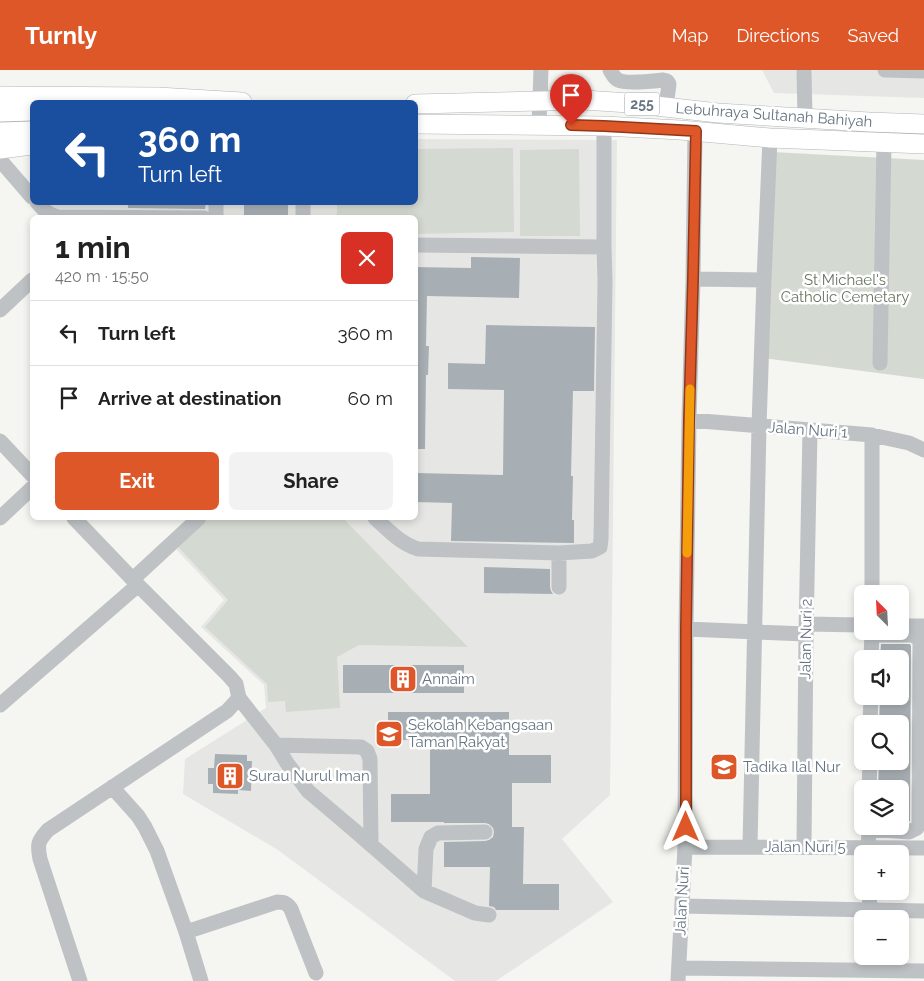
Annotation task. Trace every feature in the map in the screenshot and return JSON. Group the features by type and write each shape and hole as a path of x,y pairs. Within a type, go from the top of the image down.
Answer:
{"main road":[{"path":"40,100 158,97 208,100"},
{"path":"1,101 30,100"},
{"name":"Lebuhraya Sultanah Bahiyah","path":"418,104 584,100 718,113 924,124"},
{"path":"1,101 30,110"},
{"name":"Lebuhraya Sultanah Bahiyah","path":"418,124 604,126 696,131 770,138 924,144"},
{"path":"0,138 30,131"},
{"path":"0,138 30,145"}],"street":[{"path":"539,125 541,70"},
{"path":"610,70 618,80 624,82 663,80 667,82 669,84 666,107"},
{"path":"804,70 804,118"},
{"path":"886,70 924,71"},
{"path":"377,520 400,541 418,549 559,553 592,551 600,547 606,281 604,247 604,126"},
{"name":"Jalan Nuri","path":"679,974 685,847 689,420 696,131"},
{"path":"750,847 759,426 770,138"},
{"path":"880,363 884,143"},
{"path":"0,153 30,153"},
{"path":"0,160 30,195"},
{"path":"39,205 44,211 51,215"},
{"path":"418,245 604,247"},
{"path":"693,279 764,280"},
{"path":"0,310 30,282"},
{"name":"Jalan Nuri 1","path":"689,420 872,435 909,443 924,450"},
{"name":"Jalan Nuri 2","path":"804,847 810,430"},
{"path":"872,435 872,585"},
{"path":"0,441 30,473"},
{"path":"0,518 30,490"},
{"path":"76,520 236,684 239,698 276,745 308,791 424,891 467,910 489,915"},
{"path":"0,705 135,582 197,520"},
{"path":"559,553 559,587"},
{"path":"909,626 924,626"},
{"path":"686,629 755,632 806,629 854,630"},
{"path":"909,635 918,638 920,644 919,824 917,828 909,832"},
{"path":"80,981 43,870 38,848 40,840 48,830 227,711 239,698"},
{"path":"276,745 361,747 367,751 370,759 371,844"},
{"path":"112,787 138,816 157,851 186,932 201,981"},
{"path":"424,891 426,849 431,837 438,833 485,832"},
{"name":"Jalan Nuri 5","path":"685,847 804,847 854,849"},
{"name":"Jalan Nuri 5","path":"909,849 924,848"},
{"path":"682,906 870,910 870,900"},
{"path":"186,932 277,902 283,902 288,904 291,909 316,973"},
{"path":"909,911 924,911"},
{"path":"679,974 924,972"}],"shaded area":[{"path":"762,70 924,70 924,98 774,93"},
{"path":"418,139 617,140 610,795 562,839 613,902 496,981 455,981 278,850 183,794 185,759 266,708 264,685 201,627 224,600 174,547 202,520 418,520 418,215 46,215 47,205 418,205"}],"green space":[{"path":"513,148 514,232 418,234 418,215 337,215 337,205 418,205 418,149"},
{"path":"579,149 580,236 520,236 520,150"},
{"name":"St Michael's Catholic Cemetary","path":"772,152 924,160 924,379 763,358"},
{"path":"207,520 345,520 468,647 359,645 337,657 340,708 286,712 285,701 268,702 267,684 205,627 228,600 178,547"}],"building":[{"path":"128,205 206,205 205,209 128,208"},
{"path":"244,205 288,205 288,215 244,215"},
{"path":"471,257 520,258 519,298 427,296 426,346 429,346 428,375 426,375 425,449 418,449 418,267 471,268"},
{"path":"486,325 595,327 594,391 573,391 571,476 573,476 572,520 574,520 574,543 451,541 452,503 418,502 418,473 503,475 504,390 448,389 448,363 485,364"},
{"path":"484,567 550,569 550,587 553,594 484,593"},
{"path":"881,644 910,644 911,646 909,821 909,780 878,780 879,770 909,770 909,715 879,715 880,705 909,705 909,650 881,650"},
{"name":"Annaim","path":"343,665 464,665 464,693 343,693"},
{"path":"388,712 509,712 509,755 551,755 551,783 512,783 512,827 524,827 523,884 559,884 559,910 496,910 494,907 489,906 490,867 444,867 444,842 489,840 493,837 494,832 489,824 391,822 391,794 430,794 430,740 388,740"},
{"name":"Surau Nurul Iman","path":"215,754 247,755 247,761 252,761 251,791 238,790 238,794 213,793 213,784 208,784 208,768 214,768"}],"slow traffic":[{"path":"687,553 690,389"}],"place":[{"name":"Annaim","path":"403,679"},
{"name":"Sekolah Kebangsaan Taman Rakyat","path":"389,734"},
{"name":"Tadika Ilal Nur","path":"724,767"},
{"name":"Surau Nurul Iman","path":"230,776"}],"route":[{"path":"571,125 696,131 689,420 686,827"}]}
